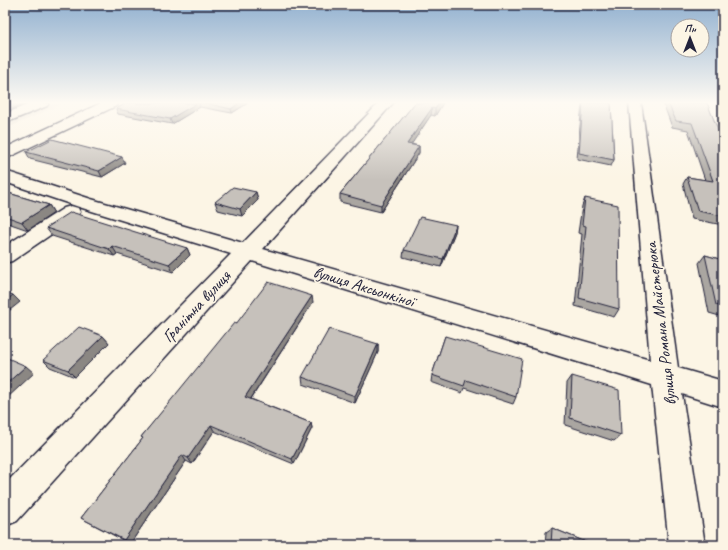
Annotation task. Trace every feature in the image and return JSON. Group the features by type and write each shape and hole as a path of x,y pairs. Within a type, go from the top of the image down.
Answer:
{"street":[{"path":"5,154 58,129"},
{"name":"Гранітна вулиця","path":"5,509 363,129"},
{"name":"вулиця Романа Майстерюка","path":"638,129 665,376 687,545"},
{"name":"вулиця Аксьонкіної","path":"5,176 85,203 723,394"},
{"path":"5,256 85,203"}],"building":[{"path":"394,129 418,129 407,144 419,146 381,205 340,194"},
{"path":"581,129 612,129 614,160 579,153"},
{"path":"694,129 723,130 723,216 698,211 687,177 713,181"},
{"path":"52,139 122,157 99,171 26,152"},
{"path":"233,187 256,192 240,209 215,202"},
{"path":"5,192 49,205 22,222 5,216"},
{"path":"585,198 618,205 619,309 579,298 586,226 582,225"},
{"path":"71,212 187,248 169,264 112,246 109,249 46,228"},
{"path":"420,217 456,225 443,259 404,250"},
{"path":"705,255 723,260 723,307 716,305"},
{"path":"268,282 312,296 245,397 311,423 292,459 211,425 188,458 182,455 124,540 81,518 143,438 141,437 234,323 236,324"},
{"path":"5,292 13,295 5,301"},
{"path":"79,327 103,336 68,370 43,360"},
{"path":"329,329 378,344 355,396 302,377"},
{"path":"445,336 522,359 516,397 466,380 464,386 432,375"},
{"path":"5,357 26,366 5,385"},
{"path":"572,376 619,390 621,435 570,418"},
{"path":"552,528 593,545 551,545"}]}
